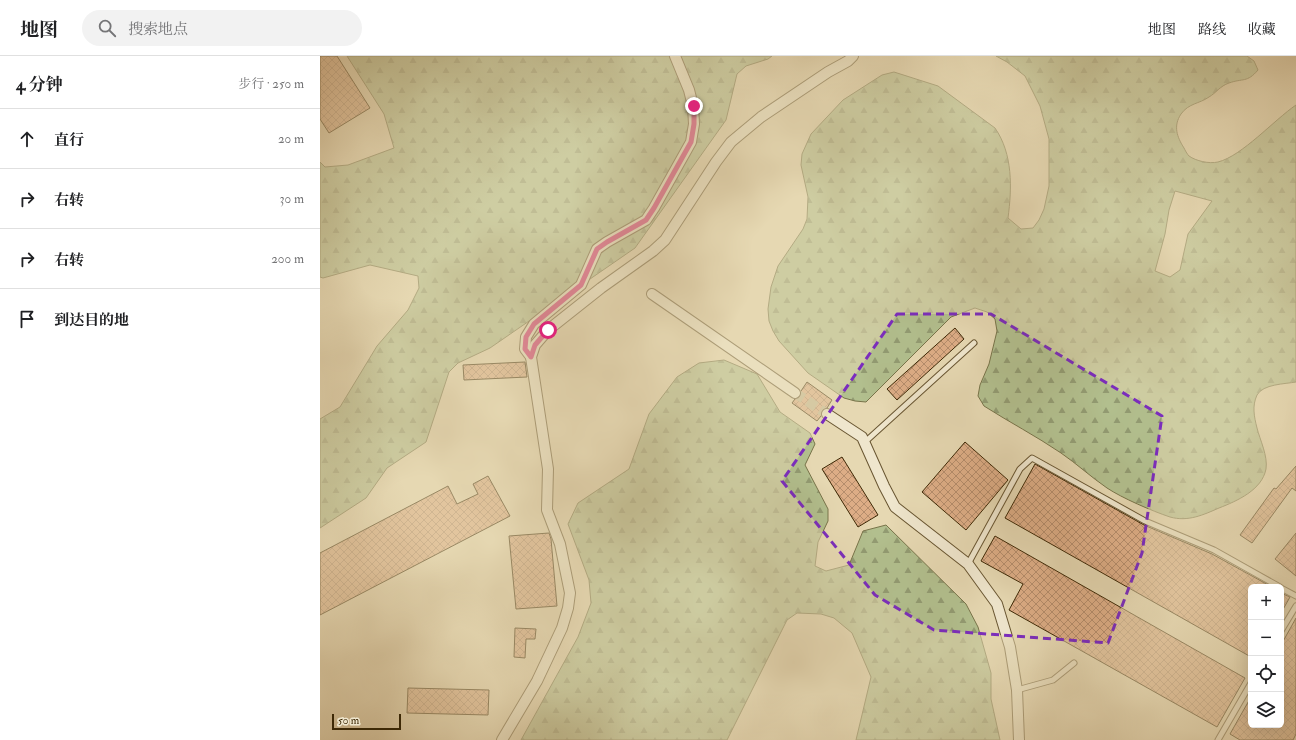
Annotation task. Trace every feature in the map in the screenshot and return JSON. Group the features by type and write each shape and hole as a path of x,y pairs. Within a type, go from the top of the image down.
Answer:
{"street":[{"path":"531,357 525,349 526,337 534,324 581,285 597,249 646,220 691,142 694,124 694,106 676,56"},
{"path":"502,740 537,681 550,654 562,628 568,608 570,593 560,544 547,510 548,469 531,357 535,345 548,330 653,251 665,240 716,162 731,142 761,117 828,72 848,61 853,56"},
{"path":"652,294 795,394"},
{"path":"827,414 862,437 895,507 968,564 997,604 1010,647 1017,690 1019,740"}],"lane":[{"path":"864,442 974,344"},
{"path":"968,564 1020,469 1032,458 1145,521 1214,550 1275,584"},
{"path":"1284,589 1296,596"},
{"path":"1284,626 1296,606"},
{"path":"1017,690 1053,680 1074,663"},
{"path":"1218,740 1248,688"}],"highlighted area":[{"path":"897,314 991,314 1162,416 1142,553 1108,643 934,630 875,595 782,481"}],"green space":[{"path":"347,56 772,56 768,59 746,66 737,74 726,120 635,248 490,348 458,363 449,372 426,442 387,468 366,498 320,528 320,419 340,407 377,346 408,310 419,288 418,276 370,265 323,278 320,277 320,162 325,167 348,165 394,148 384,114"},
{"path":"996,56 1247,56 1254,61 1258,70 1251,77 1223,86 1212,95 1184,110 1179,118 1177,123 1177,131 1182,144 1189,156 1203,162 1218,162 1237,153 1296,105 1296,382 1269,387 1260,391 1257,395 1254,403 1254,415 1265,453 1266,469 1260,483 1241,498 1195,517 1183,519 1170,517 1137,504 1113,492 1061,453 984,406 978,396 980,385 989,364 997,331 995,319 987,312 975,308 951,317 866,402 844,398 808,373 779,341 773,331 769,321 768,309 771,287 778,266 803,229 807,219 808,197 801,165 802,154 811,134 843,100 882,75 894,72 938,86 995,128 1005,149 1010,172 1008,218 1021,229 1033,228 1044,209 1049,186 1049,139 1040,106 1025,76 1007,62","holes":["1175,191 1212,201 1188,234 1180,270 1170,277 1155,271 1165,234 1169,210"]},
{"path":"724,360 757,374 780,412 810,433 815,444 805,465 828,509 828,521 818,542 815,566 826,571 849,565 863,531 886,525 966,604 978,627 991,673 991,699 1000,740 856,740 871,677 852,633 834,618 821,614 797,613 787,620 727,740 521,740 578,637 591,603 589,580 568,524 578,503 629,469 649,414 677,377 699,363"}],"building":[{"path":"320,56 337,56 370,108 329,133 320,119"},
{"path":"955,328 964,339 897,400 887,389"},
{"path":"525,362 527,377 464,380 463,365"},
{"path":"807,382 832,400 827,408 822,410 821,416 817,421 792,403 795,399 800,397 801,391"},
{"path":"965,442 1008,480 966,530 922,492"},
{"path":"842,457 878,515 858,527 822,469"},
{"path":"1035,464 1144,525 1212,554 1267,584 1248,584 1248,655 1005,518"},
{"path":"1296,466 1296,491 1292,488 1252,543 1240,535 1274,488 1276,489"},
{"path":"488,476 510,516 320,615 320,553 448,486 457,504 478,494 473,484"},
{"path":"549,533 551,539 557,606 516,609 509,536"},
{"path":"1296,533 1296,576 1275,559"},
{"path":"995,536 1245,678 1217,727 1009,610 1023,584 981,561"},
{"path":"1284,594 1290,597 1284,608"},
{"path":"1296,618 1296,734 1293,740 1240,740 1230,734 1248,702 1248,728 1284,728 1284,640"},
{"path":"515,628 536,629 535,639 526,639 525,658 514,657"},
{"path":"408,688 489,690 488,715 407,713"}],"tunnel":[{"path":"795,393 827,414"}],"route":[{"path":"548,330 535,345 531,357 525,349 526,337 534,324 581,285 597,249 646,220 654,208 691,142 694,124 694,106"}]}
